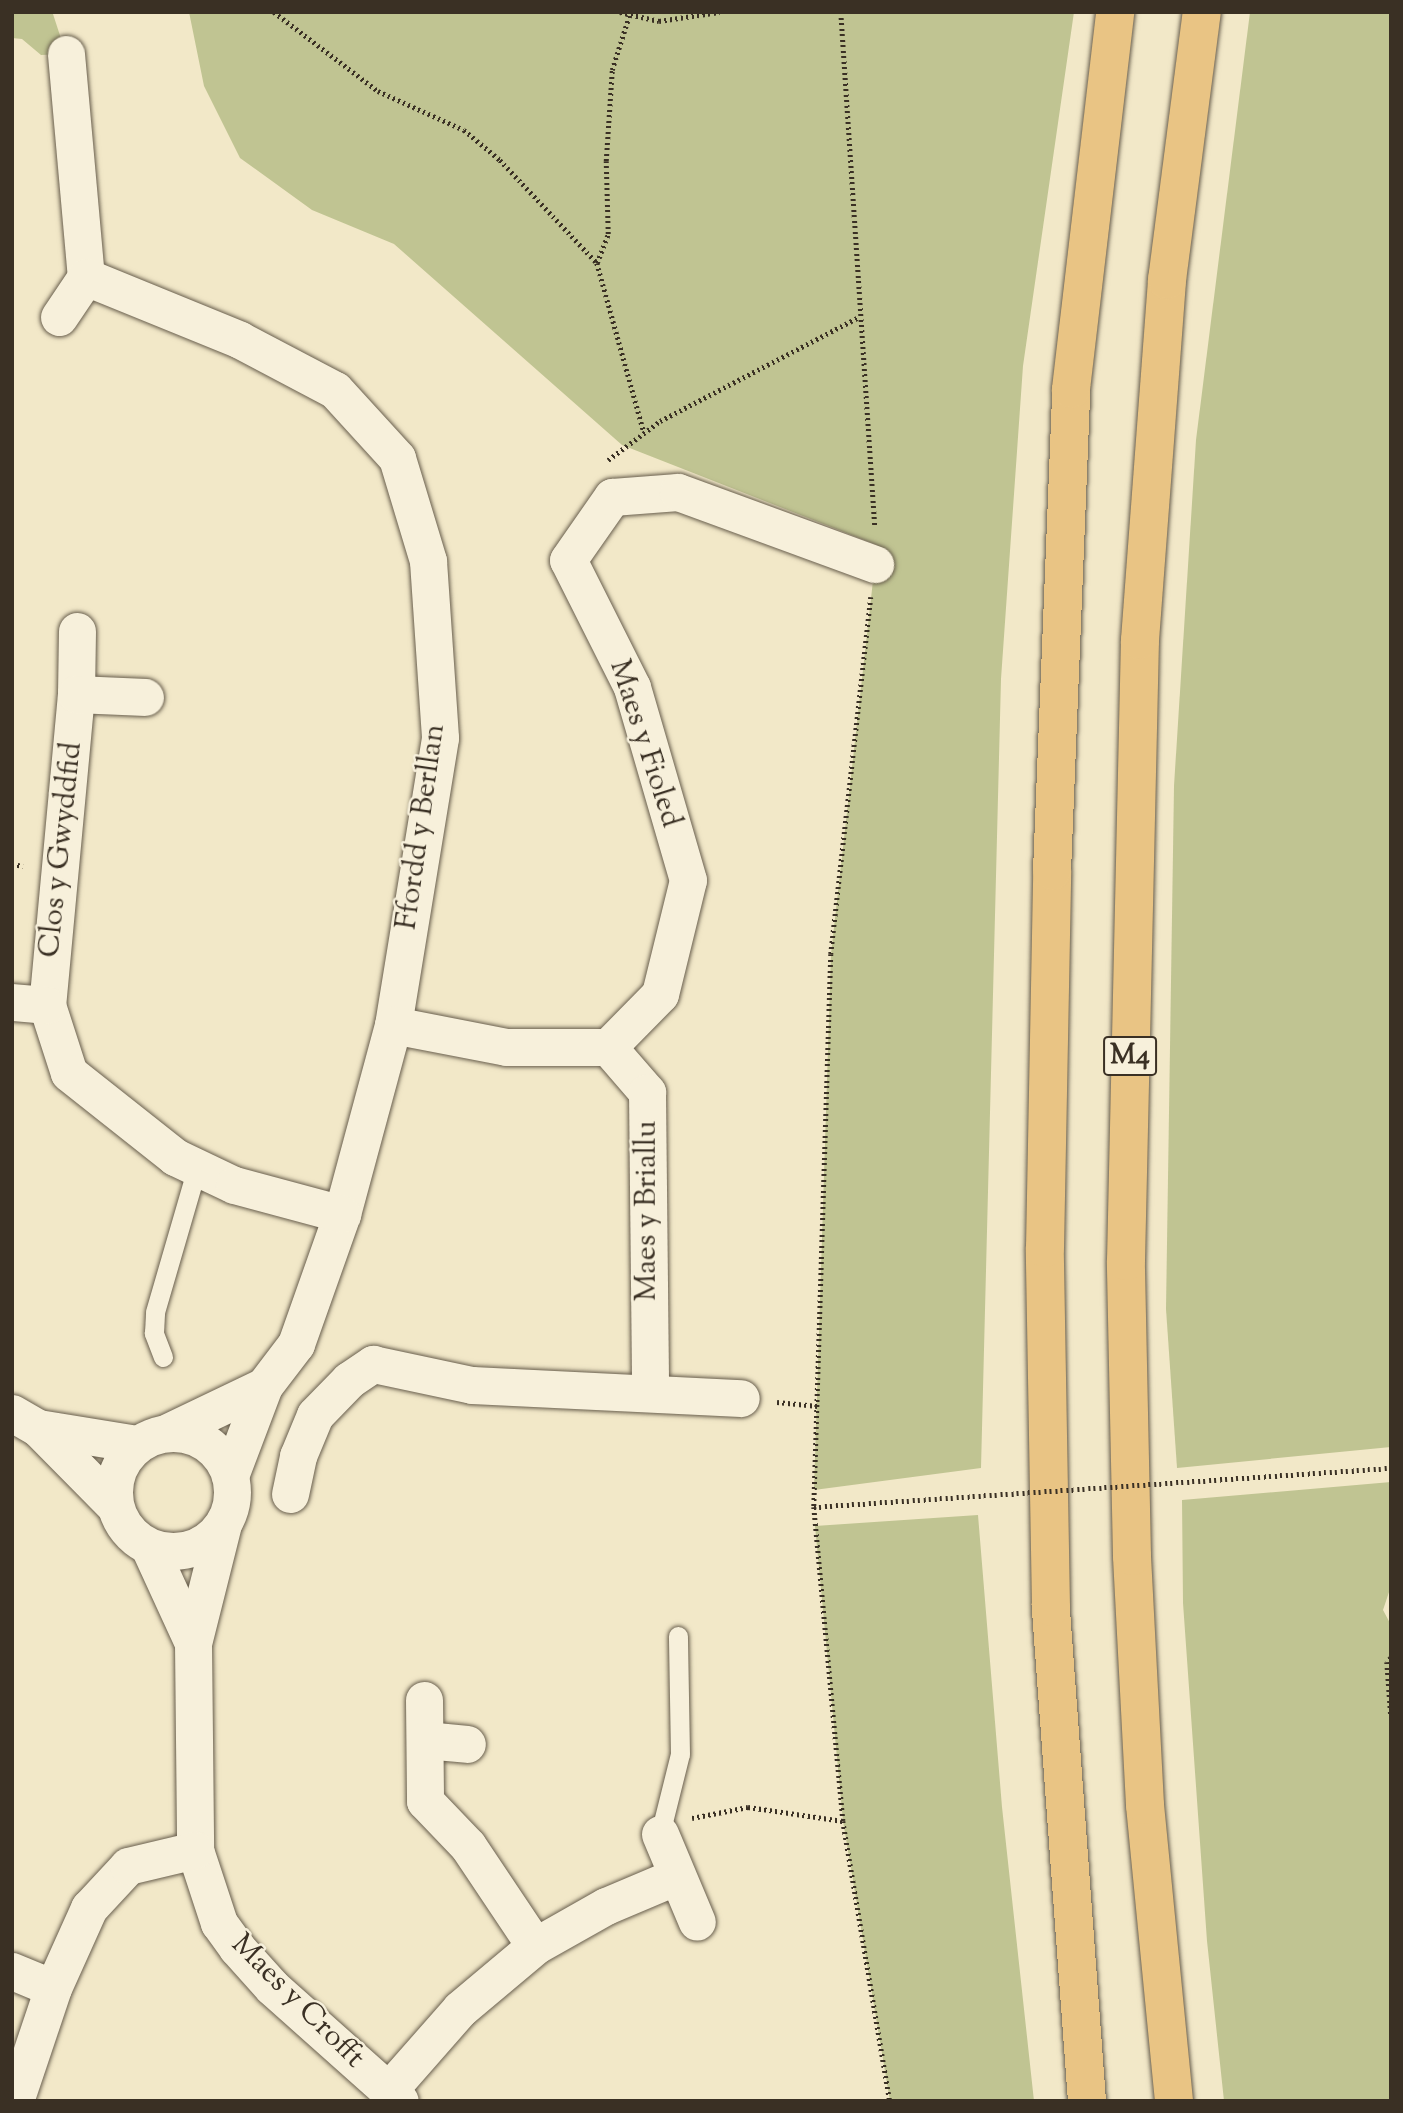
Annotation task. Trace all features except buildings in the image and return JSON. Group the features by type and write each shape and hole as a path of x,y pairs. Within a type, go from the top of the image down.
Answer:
{"highway":[{"path":"1087,2101 1051,1607 1044,1419 1045,1234 1052,871 1071,389 1115,12"},
{"name":"M4","path":"1174,2101 1145,1805 1132,1556 1125,1261 1140,640 1167,280 1202,12"}],"street":[{"path":"59,317 86,277 66,54"},
{"name":"Ffordd y Berllan","path":"86,277 240,341 335,390 397,458 428,561 440,738 393,1025 342,1214 296,1344 264,1386 230,1476"},
{"name":"Maes y Fioled","path":"608,1047 660,994 688,880 632,687 568,560 612,497 678,492 875,564"},
{"name":"Clos y Gwyddfid","path":"76,631 76,694 30,1004 69,1073 175,1157 234,1185 342,1214"},
{"path":"76,694 145,697"},
{"path":"393,1025 506,1047 608,1047"},
{"name":"Maes y Briallu","path":"608,1047 647,1091 650,1390"},
{"path":"290,1494 298,1456 315,1415 349,1380 373,1364 472,1385 650,1390 741,1398"},
{"name":"Ffordd y Berllan","path":"153,1438 264,1386"},
{"path":"25,1420 153,1438 189,1434 207,1443 222,1458 230,1476 232,1501 223,1524 209,1539 190,1549 149,1547 122,1523 115,1506 25,1420"},
{"path":"115,1506 117,1472 153,1438"},
{"name":"Maes y Crofft","path":"223,1524 193,1643 195,1850 219,1923 237,1948 272,1987 394,2096"},
{"name":"Maes y Crofft","path":"149,1547 193,1643"},
{"path":"424,1700 425,1801 468,1846 535,1946"},
{"path":"425,1740 467,1744"},
{"path":"660,1834 697,1922"},
{"path":"15,2101 53,1988 89,1908 128,1866 195,1850"},
{"path":"394,2096 460,2010 535,1946 606,1906 677,1876"},
{"path":"12,1971 53,1988"}],"lane":[{"path":"163,1357 154,1333 155,1312 197,1167"},
{"path":"660,1834 680,1754 678,1636"}],"path":[{"path":"274,12 378,91 464,130 500,160 597,263 643,432"},
{"path":"620,12 659,21 719,12"},
{"path":"841,12 875,564 831,954 814,1507 843,1821 890,2101"},
{"path":"597,263 608,234 606,161 612,70 629,16"},
{"path":"600,468 643,432 859,317"},
{"path":"814,1507 1391,1468"},
{"path":"1391,1658 1387,1662 1391,1716"},
{"path":"660,1834 667,1823 748,1807 843,1821"}],"green space":[{"path":"12,12 58,12 53,14 66,54 41,55 22,39 12,38"},
{"path":"189,12 1074,12 1023,366 1001,679 981,1468 814,1490 831,954 877,545 622,445 394,244 312,210 240,158 204,86"},
{"path":"1250,12 1391,12 1391,1447 1177,1468 1166,1309 1174,786 1196,440"},
{"path":"1391,1482 1391,1586 1383,1610 1391,1625 1391,2101 1224,2101 1207,1941 1183,1603 1182,1500"},
{"path":"978,1515 1002,1807 1034,2101 890,2101 843,1821 815,1526"}]}
